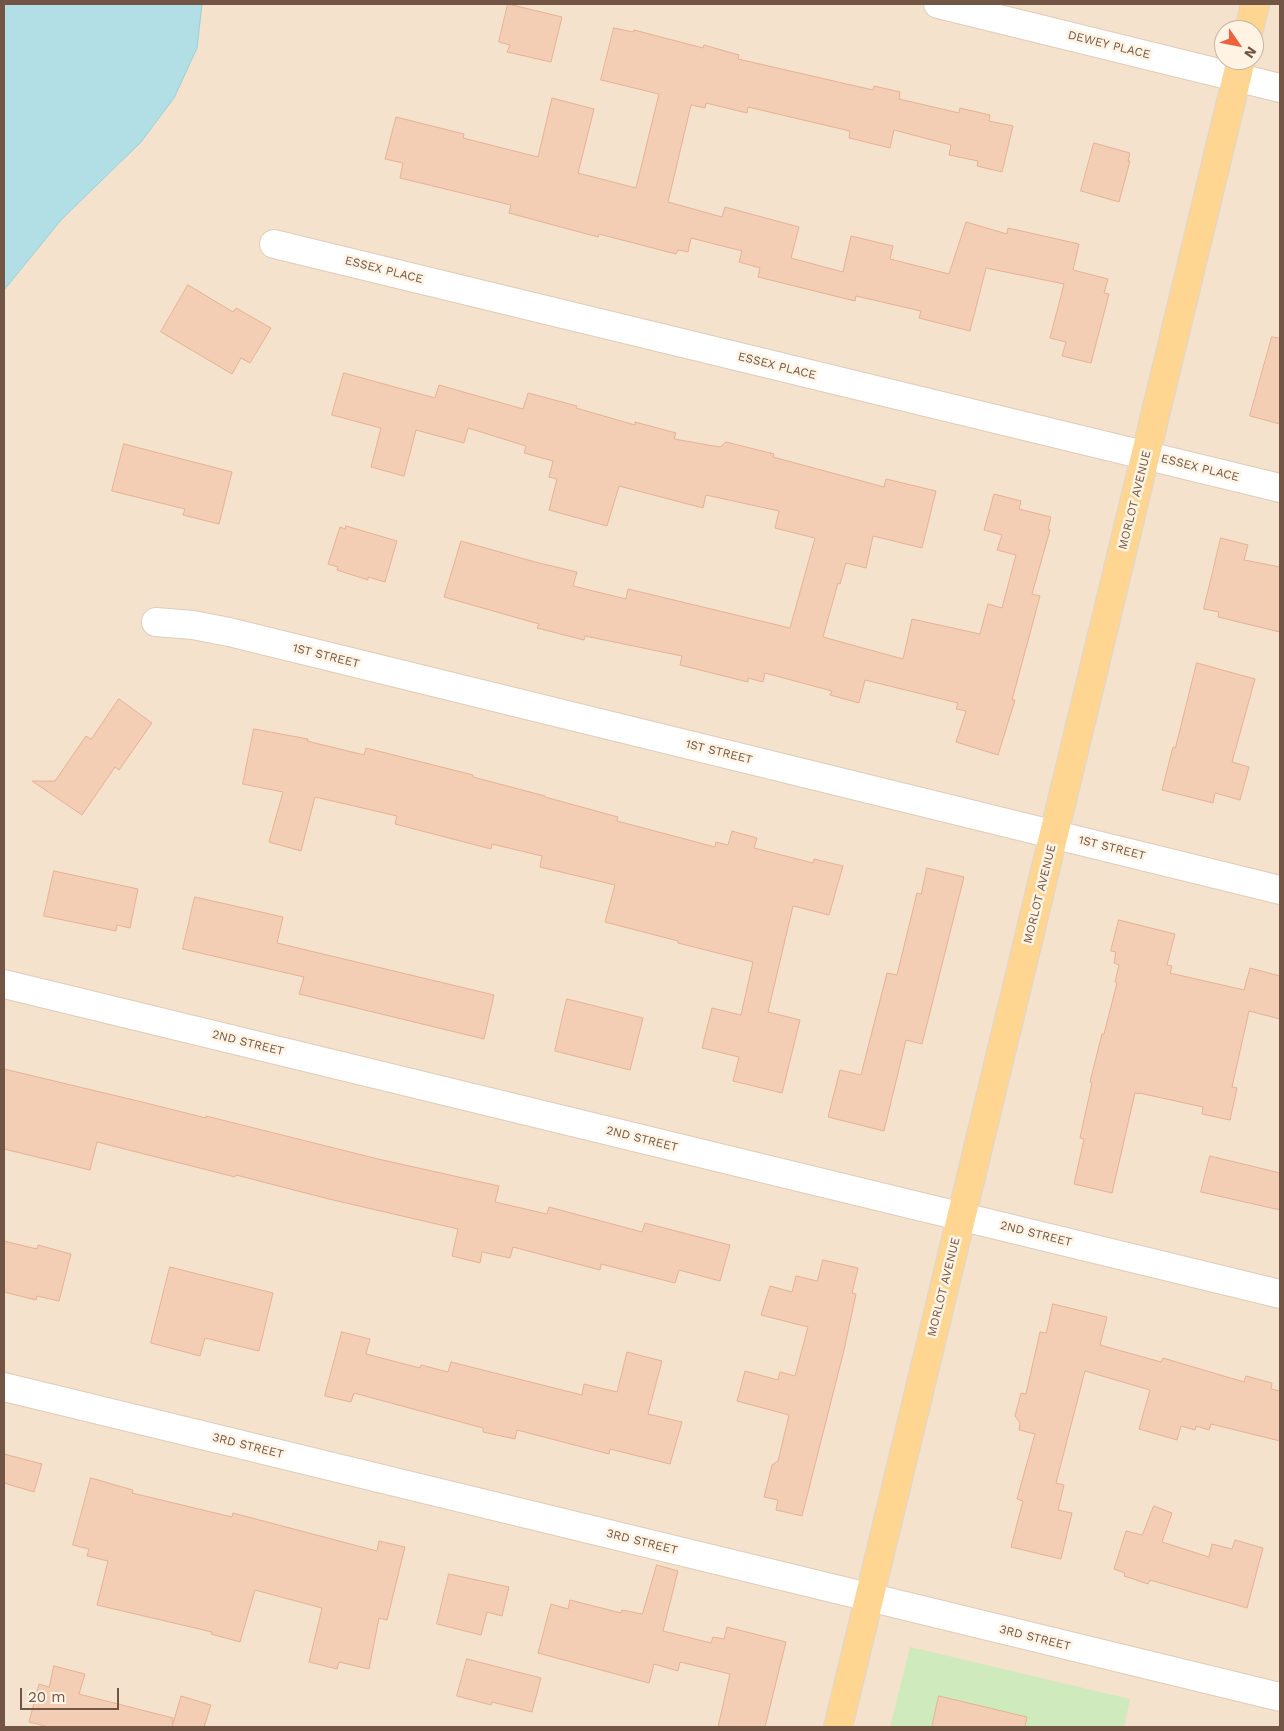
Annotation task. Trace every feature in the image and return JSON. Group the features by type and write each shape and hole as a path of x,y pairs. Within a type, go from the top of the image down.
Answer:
{"main road":[{"path":"1251,20 1255,4"},
{"name":"MORLOT AVENUE","path":"838,1727 1239,70"}],"street":[{"name":"DEWEY PLACE","path":"938,4 1214,63"},
{"name":"DEWEY PLACE","path":"1243,70 1280,88"},
{"name":"ESSEX PLACE","path":"274,244 1280,488"},
{"name":"1ST STREET","path":"156,622 193,625 228,632 1280,890"},
{"name":"2ND STREET","path":"4,984 1280,1294"},
{"name":"3RD STREET","path":"4,1387 1280,1697"}],"shaded area":[{"path":"202,4 1280,4 1280,1727 4,1727 4,290 61,220 141,142 174,98 197,48"}],"green space":[{"path":"910,1647 1130,1699 1124,1727 890,1727"}],"water":[{"path":"4,4 202,4 197,48 174,98 141,142 61,220 4,290"}],"building":[{"path":"508,4 562,17 551,62 507,52 510,45 499,42"},
{"path":"614,28 633,32 634,30 703,48 704,45 739,55 738,59 873,90 874,86 900,92 899,99 959,113 960,108 990,115 989,121 1013,126 1002,172 977,166 978,161 949,155 951,145 894,130 890,148 849,138 850,131 748,107 747,113 706,103 705,108 691,105 668,202 722,217 725,207 799,227 791,258 843,272 851,236 893,246 890,259 949,274 966,222 1007,234 1008,228 1079,244 1073,270 1108,279 1104,293 1109,294 1091,363 1062,356 1066,342 1050,338 1064,284 986,268 970,331 919,318 921,311 856,296 855,301 758,277 760,268 739,262 742,251 691,238 688,252 678,250 676,254 599,234 598,237 509,213 511,205 400,178 403,163 385,159 396,117 464,134 463,138 538,157 552,98 594,109 578,173 636,188 659,94 601,80"},
{"path":"1094,143 1130,153 1128,161 1130,161 1119,202 1081,191"},
{"path":"188,285 233,312 236,308 271,328 250,363 241,358 232,374 161,332"},
{"path":"1272,337 1280,338 1280,424 1250,416"},
{"path":"344,373 435,398 439,385 523,409 528,393 577,406 576,408 635,425 635,422 676,433 674,439 720,447 726,442 774,454 773,457 884,487 886,479 936,491 922,548 873,536 866,568 846,563 840,584 838,583 823,637 903,659 912,619 980,634 988,604 1002,608 1016,555 997,550 1002,535 984,530 994,494 1021,501 1019,509 1051,517 1048,529 1050,530 1032,594 1040,596 1012,700 1015,700 998,755 956,742 966,711 956,709 958,703 865,680 859,703 830,695 832,691 765,673 763,682 748,678 748,682 680,665 682,656 585,636 584,640 537,628 539,624 444,597 461,541 577,572 573,586 626,599 628,589 790,628 815,538 775,528 779,511 706,495 703,508 619,486 607,526 549,510 557,479 549,477 553,461 524,453 526,446 468,428 464,443 416,430 404,476 371,467 381,428 332,415"},
{"path":"124,444 232,472 219,524 183,515 185,509 112,491"},
{"path":"346,526 397,541 385,582 368,577 368,580 337,570 338,567 328,564 340,527 345,529"},
{"path":"1221,538 1248,545 1244,560 1280,567 1280,632 1218,617 1219,612 1204,609"},
{"path":"1197,663 1255,679 1232,762 1249,767 1240,800 1215,793 1213,803 1162,790"},
{"path":"119,699 152,723 119,770 115,767 82,815 32,781 55,781 86,736 91,739"},
{"path":"254,729 308,739 307,741 364,755 366,748 473,775 473,777 618,817 617,821 715,847 716,842 728,845 732,831 757,838 754,848 813,863 814,859 843,866 829,915 793,906 768,1012 800,1020 782,1093 733,1081 739,1057 702,1048 712,1008 741,1015 753,962 605,922 615,885 540,867 542,856 492,844 491,849 395,824 397,816 315,797 301,851 269,842 283,792 243,784"},
{"path":"927,868 964,877 922,1044 906,1040 884,1131 828,1117 840,1070 861,1075 887,973 897,975 917,893 921,894"},
{"path":"54,871 138,889 130,928 117,925 116,931 44,916"},
{"path":"195,897 283,917 277,943 494,995 484,1039 299,994 304,977 183,949"},
{"path":"1119,920 1175,934 1167,965 1172,966 1170,973 1244,990 1250,968 1280,976 1280,1019 1249,1011 1232,1087 1237,1088 1230,1120 1202,1114 1203,1107 1135,1093 1112,1193 1074,1184 1084,1139 1080,1138 1092,1083 1090,1082 1117,983 1115,982 1119,965 1114,963 1116,952 1111,951"},
{"path":"567,999 643,1018 630,1070 555,1051"},
{"path":"4,1069 206,1118 206,1116 378,1159 499,1186 495,1202 547,1214 549,1207 642,1232 645,1223 730,1245 720,1281 679,1270 675,1283 601,1264 600,1270 513,1247 510,1258 482,1252 480,1263 452,1256 458,1229 236,1175 235,1177 97,1142 90,1170 4,1149"},
{"path":"1210,1156 1280,1173 1280,1210 1201,1192"},
{"path":"4,1241 37,1249 38,1245 71,1254 59,1301 37,1296 36,1300 4,1292"},
{"path":"823,1260 858,1268 852,1293 856,1294 844,1350 802,1516 776,1510 778,1500 764,1497 772,1465 778,1461 789,1415 737,1401 745,1371 778,1380 780,1372 795,1376 808,1327 761,1315 770,1286 792,1292 796,1276 817,1281"},
{"path":"170,1267 273,1293 259,1351 205,1338 200,1356 151,1343"},
{"path":"1053,1304 1107,1317 1100,1345 1161,1362 1163,1358 1244,1382 1246,1376 1272,1383 1271,1389 1280,1391 1280,1441 1211,1424 1209,1430 1196,1426 1195,1430 1181,1426 1177,1440 1139,1429 1150,1390 1085,1371 1056,1483 1064,1485 1058,1510 1072,1513 1061,1559 1011,1547 1023,1501 1017,1499 1035,1434 1019,1430 1020,1423 1015,1416 1021,1393 1026,1394 1040,1332 1046,1333"},
{"path":"342,1332 370,1339 366,1354 420,1368 421,1365 448,1372 451,1362 582,1395 584,1384 617,1392 627,1352 662,1361 648,1414 682,1422 670,1464 610,1449 609,1454 517,1430 515,1439 483,1432 483,1428 354,1393 351,1402 325,1396"},
{"path":"4,1454 42,1464 34,1492 4,1483"},
{"path":"91,1478 133,1490 132,1493 232,1517 233,1513 377,1551 379,1541 405,1547 387,1620 379,1618 369,1669 339,1662 337,1669 309,1662 322,1608 255,1590 240,1642 211,1634 212,1632 97,1605 108,1561 87,1556 89,1549 73,1545"},
{"path":"1154,1506 1172,1513 1162,1542 1209,1557 1212,1544 1232,1549 1235,1540 1263,1548 1247,1608 1150,1580 1148,1584 1124,1576 1125,1573 1114,1569 1126,1531 1142,1535"},
{"path":"657,1565 678,1571 663,1631 711,1643 713,1637 724,1639 727,1627 786,1642 765,1727 718,1727 730,1674 680,1662 678,1671 654,1664 649,1683 538,1653 551,1604 568,1609 570,1600 621,1613 622,1610 642,1614"},
{"path":"449,1574 509,1587 502,1616 487,1612 481,1635 437,1624"},
{"path":"467,1659 541,1678 532,1712 492,1702 491,1705 457,1696"},
{"path":"54,1666 85,1674 79,1694 173,1718 172,1727 49,1727 29,1722 39,1684 49,1687"},
{"path":"181,1696 211,1705 204,1727 172,1727"},
{"path":"939,1696 1027,1717 1025,1727 932,1727"}]}
